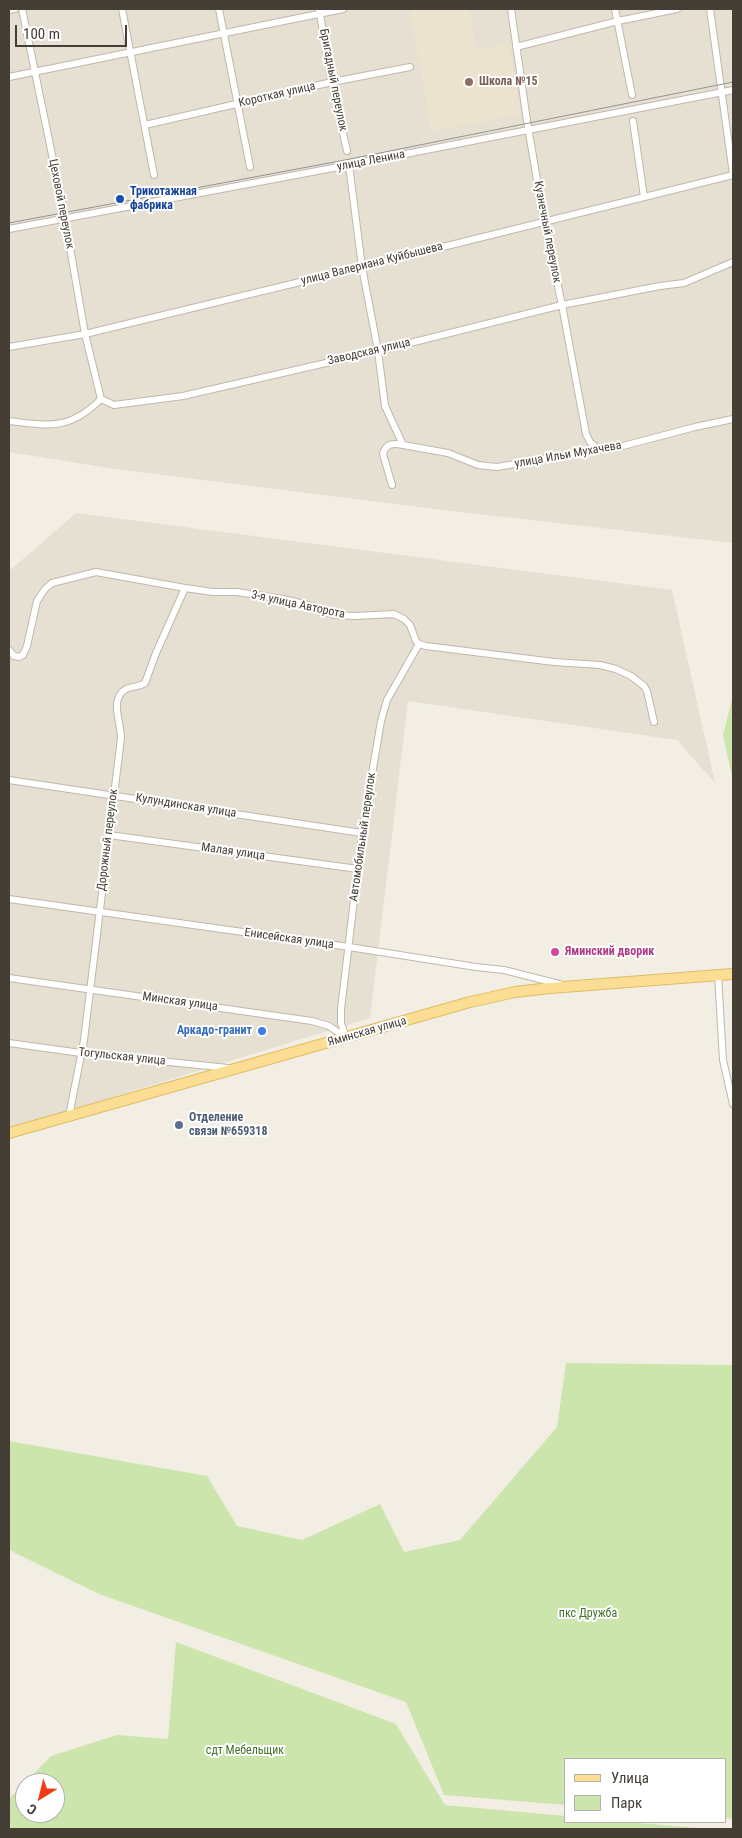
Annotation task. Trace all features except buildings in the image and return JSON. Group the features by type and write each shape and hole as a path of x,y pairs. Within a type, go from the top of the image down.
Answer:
{"main road":[{"name":"Яминская улица","path":"9,1133 470,1002 515,992 568,986 733,974"}],"street":[{"path":"9,10 15,9"},
{"name":"Цеховой переулок","path":"22,9 65,217 85,334 101,399"},
{"path":"122,9 154,175"},
{"path":"219,9 250,167"},
{"path":"9,77 131,53 320,11 343,9"},
{"name":"Кузнечный переулок","path":"511,9 544,221 586,434 590,442 598,449"},
{"path":"615,9 632,95"},
{"path":"516,47 618,21 677,9"},
{"path":"710,9 733,174"},
{"name":"Бригадный переулок","path":"320,11 332,82 347,151"},
{"name":"Короткая улица","path":"145,125 332,82 410,67"},
{"name":"улица Ленина","path":"9,228 349,166 733,90"},
{"path":"633,121 644,197"},
{"path":"349,166 362,267 378,351 385,406 403,445 389,444 386,446 383,454 392,484"},
{"name":"улица Валериана Куйбышева","path":"9,347 85,334 733,174"},
{"name":"Заводская улица","path":"101,399 114,405 166,399 378,351 562,305 684,283 733,262"},
{"path":"9,421 48,425 67,423 92,409 101,399"},
{"name":"улица Ильи Мухачева","path":"403,445 448,453 478,465 492,467 623,446 733,419"},
{"name":"3-я улица Авторота","path":"9,650 14,656 19,657 23,655 27,646 37,601 45,589 52,583 96,572 185,588 213,592 236,592 283,599 308,605 334,615 394,614 404,619 410,625 419,644"},
{"name":"Дорожный переулок","path":"69,1116 81,1054 90,989 121,738 121,727 116,704 117,699 124,690 141,686 145,683 156,652 185,588"},
{"path":"419,644 554,662 600,665 616,669 631,676 647,690 654,722"},
{"name":"Автомобильный переулок","path":"346,1038 340,1016 371,772 384,708 419,644"},
{"name":"Кулундинская улица","path":"9,780 362,833"},
{"name":"Малая улица","path":"109,835 358,868"},
{"name":"Енисейская улица","path":"9,899 349,947 476,968 504,970 568,986"},
{"path":"718,975 723,1060 733,1104"},
{"name":"Минская улица","path":"9,978 312,1021 328,1026 346,1038"},
{"name":"Тогульская улица","path":"9,1043 81,1054 237,1069"}],"shaded area":[{"path":"9,9 733,9 733,543 442,510 115,469 9,452"},
{"name":"Школа №15","path":"410,9 469,9 476,50 509,44 520,115 431,131"},
{"path":"76,513 672,590 715,783 677,740 408,701 370,1018 9,1129 9,571"}],"green space":[{"path":"733,695 733,781 723,735"},
{"name":"пкс Дружба","path":"566,1363 733,1365 733,1819 727,1818 727,1758 564,1758 564,1805 444,1795 406,1702 99,1594 9,1550 9,1441 207,1476 237,1526 302,1540 380,1504 404,1552 460,1540 557,1427"},
{"name":"сдт Мебельщик","path":"176,1642 396,1724 445,1805 564,1816 564,1823 639,1823 711,1829 9,1829 9,1799 15,1793 15,1823 65,1823 65,1773 34,1773 51,1756 117,1735 168,1739"}],"tram line":[{"path":"9,223 345,160 733,82"}],"place":[{"name":"Школа №15","path":"469,82"},
{"name":"Трикотажная фабрика","path":"120,199"},
{"name":"Яминский дворик","path":"555,952"},
{"name":"Аркадо-гранит","path":"262,1031"},
{"name":"Отделение связи №659318","path":"179,1125"}]}
